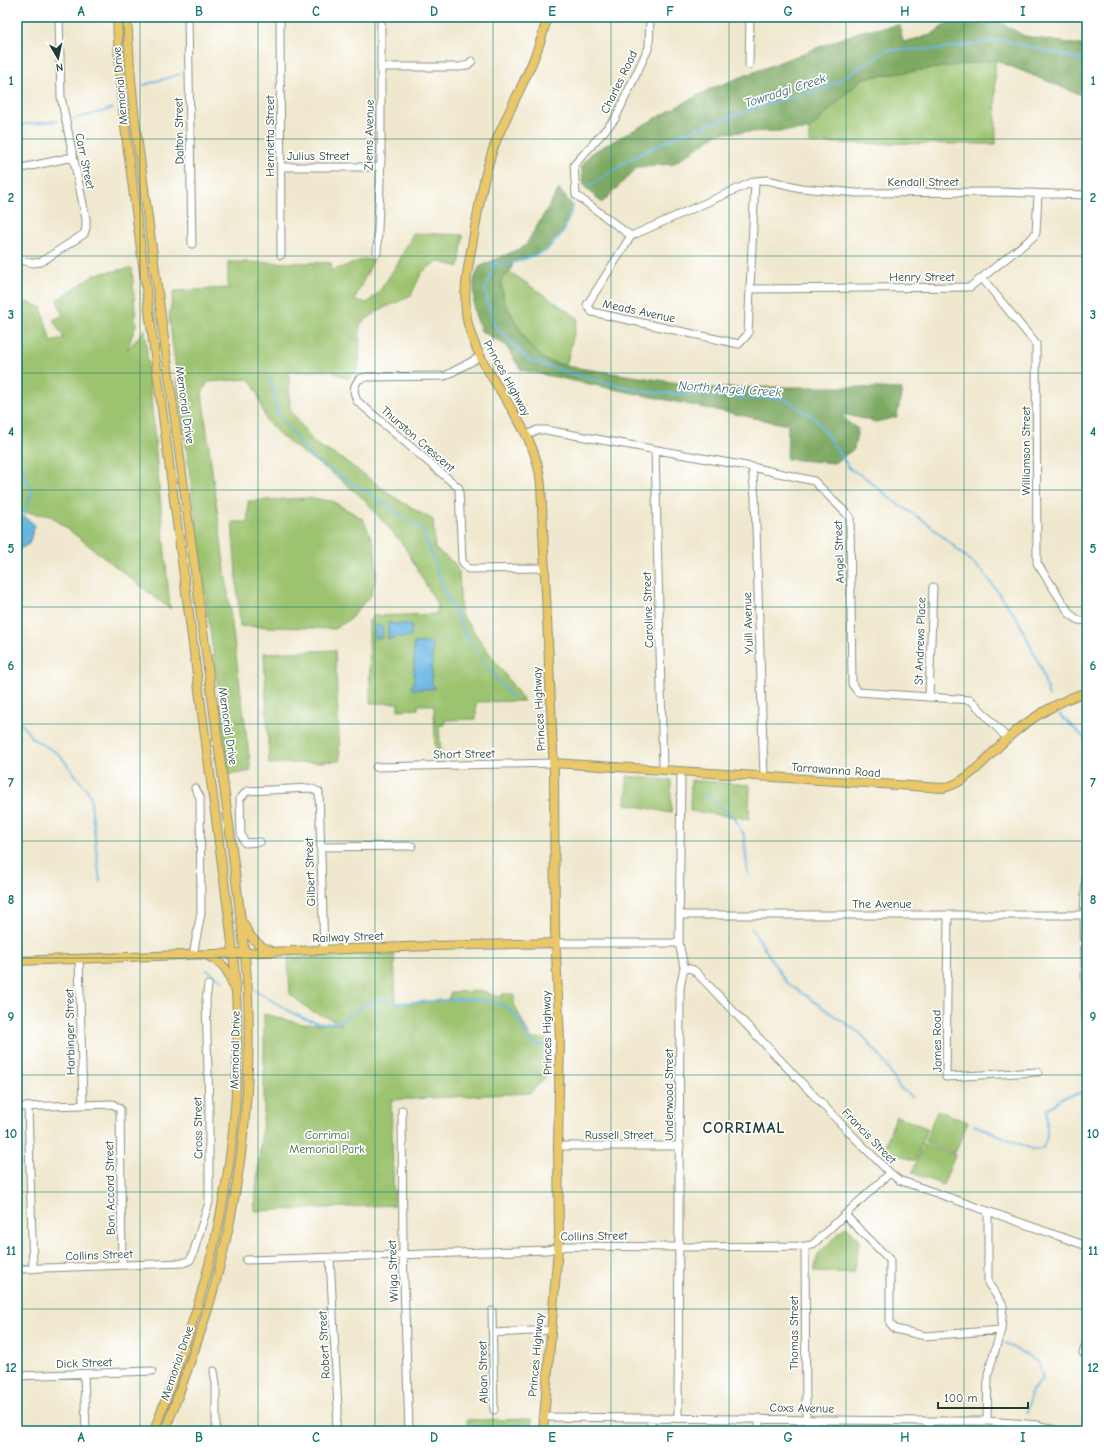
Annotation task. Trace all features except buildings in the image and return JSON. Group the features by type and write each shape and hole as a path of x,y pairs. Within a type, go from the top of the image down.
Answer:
{"main road":[{"name":"Memorial Drive","path":"117,17 120,85 126,143 234,953 237,1005 236,1097 223,1201 201,1296 179,1364 154,1431"},
{"name":"Memorial Drive","path":"127,17 135,121 245,953 248,1022 246,1095 240,1167 234,1202 222,1259 210,1302 165,1431"},
{"name":"Princes Highway","path":"543,1431 550,1330 558,1247 560,1040 556,943 553,763 540,473 526,436 480,357 468,322 465,296 468,265 483,179 498,136 536,51 547,17"},
{"name":"Tarrawanna Road","path":"553,763 943,788 950,787 964,779 1007,738 1027,722 1077,695 1087,692"},
{"path":"240,916 246,931 255,943 276,952"},
{"name":"Railway Street","path":"17,961 556,943"},
{"path":"205,954 225,966 231,980 237,1005"}],"street":[{"name":"Carr Street","path":"17,259 33,263 41,262 81,236 87,226 60,90 59,17"},
{"name":"Dalton Street","path":"188,17 192,244"},
{"name":"Henrietta Street","path":"280,17 281,255"},
{"name":"Ziems Avenue","path":"377,253 380,167 381,17"},
{"name":"Charles Road","path":"631,236 576,195 574,165 615,119 649,47 650,17"},
{"path":"749,65 750,17"},
{"path":"381,66 460,67 468,66 472,61"},
{"path":"17,169 73,157"},
{"name":"Julius Street","path":"281,167 380,167"},
{"path":"631,236 758,180"},
{"name":"Meads Avenue","path":"631,236 587,305 592,312 739,344 748,334 758,180"},
{"name":"Kendall Street","path":"758,180 767,180 802,188 857,193 997,192 1087,195"},
{"name":"Henry Street","path":"750,289 970,287 1032,238 1036,233 1038,194"},
{"name":"Williamson Street","path":"982,278 1036,344 1037,562 1073,617 1078,620 1087,621"},
{"name":"Thurston Crescent","path":"480,357 442,377 367,377 359,379 354,385 353,393 357,401 459,488 462,561 468,569 544,568"},
{"name":"Angel Street","path":"526,436 537,430 546,430 752,467 814,481 850,517 852,684 858,692 970,700 1007,738"},
{"name":"Caroline Street","path":"655,450 664,770"},
{"name":"Yuill Avenue","path":"752,467 755,504 764,777"},
{"name":"St Andrews Place","path":"930,697 933,587"},
{"name":"Short Street","path":"376,767 553,763"},
{"name":"Underwood Street","path":"678,1418 680,988 684,968 679,943 681,772"},
{"path":"192,955 201,913 200,797 195,788"},
{"name":"Gilbert Street","path":"260,842 246,843 241,834 240,799 247,791 310,788 319,792 324,950"},
{"path":"320,848 412,846"},
{"path":"1087,874 1084,915 1087,1019"},
{"name":"The Avenue","path":"680,915 1084,915"},
{"name":"James Road","path":"948,915 946,1077 1038,1072"},
{"name":"Railway Street","path":"556,943 679,943"},
{"name":"Harbinger Street","path":"80,959 83,1105"},
{"name":"Francis Street","path":"684,968 694,970 890,1173 899,1180 1087,1246"},
{"name":"Cross Street","path":"183,1263 190,1260 192,1257 209,1202 209,1107 206,1000 208,985"},
{"name":"Bon Accord Street","path":"83,1105 113,1104 120,1110 122,1265"},
{"path":"17,1107 83,1105"},
{"path":"28,1106 33,1269"},
{"name":"Wilga Street","path":"402,1110 409,1431"},
{"name":"Russell Street","path":"558,1146 680,1146"},
{"name":"Collins Street","path":"246,1260 547,1250 567,1246 805,1246 812,1245 890,1173"},
{"path":"987,1421 988,1374 1001,1330 1003,1305 988,1283 988,1211"},
{"path":"845,1215 890,1260 890,1323 895,1329 924,1336 1001,1330"},
{"name":"Thomas Street","path":"805,1246 806,1419"},
{"name":"Robert Street","path":"330,1258 338,1411 335,1431"},
{"name":"Collins Street","path":"17,1269 183,1263"},
{"name":"Alban Street","path":"492,1311 494,1410"},
{"name":"Alban Street","path":"493,1333 550,1330"},
{"path":"1083,1353 1087,1342"},
{"name":"Dick Street","path":"17,1376 152,1371"},
{"path":"214,1371 216,1384 216,1431"},
{"path":"84,1374 86,1431"},
{"name":"Coxs Avenue","path":"543,1417 987,1421 1038,1425 1059,1431"},
{"path":"651,1418 651,1431"},
{"path":"759,1418 759,1431"},
{"path":"927,1421 932,1431"}],"green space":[{"path":"955,17 993,18 1024,36 1087,46 1087,96 1081,95 995,60 863,78 809,130 719,133 673,164 638,167 602,203 584,186 581,165 593,152 710,89 861,31 900,25 903,42 931,35"},
{"path":"995,60 996,144 809,143 809,130 863,78"},
{"path":"559,189 573,206 564,231 546,251 513,263 510,272 501,280 504,301 527,342 545,360 566,366 713,388 853,387 902,389 897,417 876,422 843,414 845,420 858,429 854,449 834,463 787,459 788,425 521,370 505,345 481,331 474,311 474,280 479,267 525,246"},
{"path":"413,233 463,235 459,267 438,261 422,272 411,295 381,309 360,324 359,368 348,379 329,370 289,372 290,409 314,443 344,460 397,499 433,520 435,549 453,562 459,572 461,614 524,701 476,702 476,719 445,720 445,725 439,725 441,754 435,747 434,705 418,705 418,709 398,710 398,703 370,703 369,621 373,616 436,614 438,606 404,546 363,498 331,472 281,436 266,420 257,392 249,379 208,382 202,393 251,771 229,775 169,317 174,291 228,288 228,262 331,263 331,271 365,259 373,261 354,300 367,303 379,292 398,263"},
{"path":"132,268 136,325 127,350 145,329 170,609 51,516 17,511 17,299 41,307 51,342 64,338 53,320 63,315 57,300 96,274"},
{"path":"510,272 578,318 566,366 545,360 527,342 504,301 501,280"},
{"path":"311,498 332,501 363,519 374,544 377,573 371,595 349,620 334,629 240,626 232,522 248,522 248,501"},
{"path":"335,650 340,761 269,764 264,653"},
{"path":"627,776 671,780 671,813 626,804"},
{"path":"691,780 750,785 749,819 690,811"},
{"name":"Corrimal Memorial Park","path":"394,953 396,1004 448,1000 451,992 484,991 492,995 502,997 502,994 514,994 514,1004 531,1039 552,1039 548,1075 530,1093 391,1100 394,1205 254,1211 264,1109 264,1014 302,1024 343,1024 311,1011 290,994 288,957"},
{"path":"937,1110 968,1122 955,1153 925,1141"},
{"path":"896,1116 927,1128 915,1161 884,1149"},
{"path":"924,1143 955,1155 943,1185 912,1173"},
{"path":"846,1226 860,1239 853,1273 814,1272 818,1254"},
{"path":"532,1419 532,1431 467,1431 467,1420"},
{"path":"989,1427 1028,1431 991,1431"}],"water":[{"path":"24,516 35,525 29,544 17,551 17,517"},
{"path":"388,623 411,624 411,637 392,637 392,639 388,639"},
{"path":"375,625 382,625 382,638 375,638"},
{"path":"414,643 432,643 432,684 434,685 434,689 412,689 412,685 414,685"}],"waterway":[{"name":"Towradgi Creek","path":"589,186 631,159 683,133 774,102 827,88 888,50 938,49 1003,40 1087,61"},
{"path":"144,85 180,74"},
{"path":"73,119 112,108"},
{"path":"17,125 57,121"},
{"name":"Towradgi Creek","path":"491,264 495,262 504,266 546,251 564,231 573,206"},
{"name":"North Angel Creek","path":"495,262 485,291 494,325 530,361 581,376 647,392 741,398 783,398 816,419 850,469 866,478 892,500 927,523 983,572 1017,618 1041,668 1049,697"},
{"path":"270,377 278,414 311,457 390,507 423,531 449,601 469,641 512,697"},
{"name":"Towradgi Creek","path":"17,455 32,492 23,518"},
{"name":"Towradgi Creek","path":"17,576 19,580 20,722 33,739 59,754 90,794 100,882"},
{"name":"North Angel Creek","path":"1059,714 1087,740"},
{"path":"701,793 734,817 744,835 748,876"},
{"path":"752,929 786,982 861,1034 881,1057 899,1087 912,1097"},
{"path":"207,970 223,981"},
{"path":"255,990 296,1015 314,1022 323,1023 331,1023 344,1019 367,1005 381,1000 399,1003 470,999 485,1000 508,1008 516,1015 531,1043 547,1046"},
{"path":"974,1125 1034,1150 1043,1148 1047,1137 1047,1109 1062,1098 1087,1091"},
{"path":"1005,1343 1038,1362 1043,1378 1031,1392 1027,1413"}],"district":[{"name":"CORRIMAL","path":"744,1127"}]}
